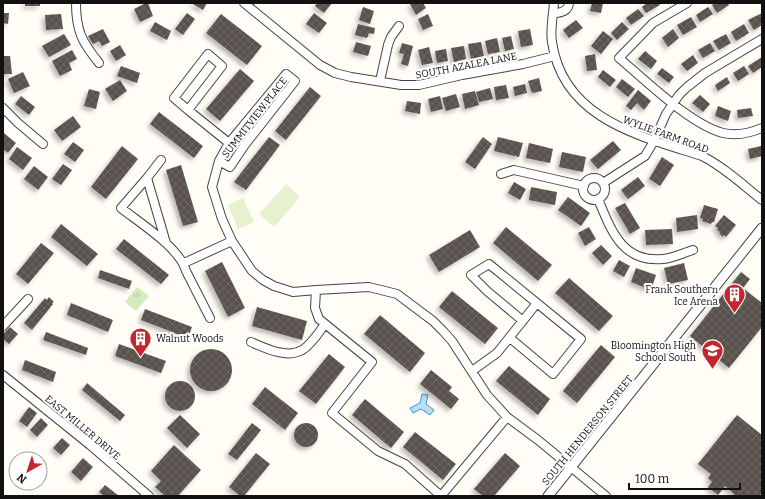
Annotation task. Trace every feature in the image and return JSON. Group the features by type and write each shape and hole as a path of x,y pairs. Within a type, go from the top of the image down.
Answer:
{"street":[{"path":"76,3 78,30 86,46 99,63"},
{"name":"SOUTH AZALEA LANE","path":"244,3 320,65 342,75 401,85 419,85 555,56"},
{"name":"WYLIE FARM ROAD","path":"554,3 552,42 555,56 561,74 573,91 588,107 617,127 654,141 702,156 725,170 762,200"},
{"path":"553,14 566,11 569,3"},
{"path":"687,3 653,23 619,58 673,103 706,127 723,133 738,134 762,128"},
{"path":"380,81 388,45 391,37 399,26"},
{"path":"603,183 645,156 673,103 686,88 705,73 762,39"},
{"path":"188,110 222,66 208,54 174,98 188,110 229,143 219,161 212,187 222,219 232,241 252,271 274,286 293,292 369,287 397,294 443,330 487,395 507,417 538,440 606,496"},
{"name":"SUMMITVIEW PLACE","path":"219,161 230,167 244,146 295,82 286,74 229,143"},
{"path":"3,108 43,144"},
{"path":"161,160 148,178 121,208 166,243 184,263 186,271 210,318"},
{"path":"501,174 514,170 584,186"},
{"path":"148,178 166,243"},
{"path":"590,179 597,179 603,183 604,192 601,198 598,200 591,200 585,196 583,190 584,186 590,179"},
{"path":"598,200 613,234 624,247 633,253 649,258 663,259 693,250"},
{"name":"SOUTH HENDERSON STREET","path":"548,496 762,228"},
{"path":"184,263 232,241"},
{"path":"510,338 553,374 581,339 489,264 471,275 487,291 523,321"},
{"path":"316,290 315,308 319,319 372,362 332,413 378,451 405,464 441,496 507,417"},
{"path":"3,326 28,299"},
{"path":"472,371 497,353 537,303"},
{"path":"251,342 276,352 293,353 302,350 325,324"},
{"name":"EAST MILLER DRIVE","path":"3,374 90,445 149,496"}],"green space":[{"path":"286,184 300,197 274,227 259,214"},
{"path":"243,198 254,222 238,229 228,205"},
{"path":"137,287 149,296 136,311 125,302"}],"water":[{"path":"422,394 428,395 426,404 434,410 430,415 421,409 413,413 410,408 420,403"}],"building":[{"path":"25,3 40,3 40,6 25,6"},
{"path":"148,3 153,16 140,22 134,9"},
{"path":"191,3 207,3 203,10"},
{"path":"317,3 332,3 324,13 315,6"},
{"path":"423,3 426,8 416,15 410,4"},
{"path":"592,3 603,3 601,13 590,11"},
{"path":"647,3 659,3 660,5 646,13 642,7"},
{"path":"715,3 728,3 729,5 717,13 712,5"},
{"path":"363,7 374,11 370,24 359,20"},
{"path":"708,7 713,14 700,22 696,15"},
{"path":"638,9 644,16 631,25 626,18"},
{"path":"3,13 9,13 8,24 3,23"},
{"path":"187,13 195,19 183,35 175,29"},
{"path":"314,13 327,23 319,33 306,24"},
{"path":"762,13 762,25 754,30 748,20"},
{"path":"61,14 63,29 46,30 45,15"},
{"path":"221,14 262,46 247,65 206,33"},
{"path":"428,14 433,26 423,30 418,19"},
{"path":"691,17 697,27 683,35 677,25"},
{"path":"576,20 583,28 569,38 563,30"},
{"path":"155,22 171,31 167,40 150,31"},
{"path":"622,22 629,29 617,40 611,33"},
{"path":"358,24 375,28 374,34 369,33 367,38 355,35"},
{"path":"744,24 749,33 736,41 731,32"},
{"path":"103,29 110,42 102,46 99,41 93,44 88,36"},
{"path":"530,29 533,45 521,47 518,31"},
{"path":"673,29 679,38 668,47 662,38"},
{"path":"603,31 613,39 601,54 591,46"},
{"path":"64,34 71,45 49,57 42,46"},
{"path":"726,34 731,43 719,50 713,41"},
{"path":"511,36 514,49 505,51 502,38"},
{"path":"497,38 500,52 488,54 485,41"},
{"path":"356,42 371,46 368,56 353,52"},
{"path":"481,42 484,56 471,59 468,44"},
{"path":"402,43 413,46 408,66 401,64 404,54 399,53"},
{"path":"710,43 715,51 703,58 698,50"},
{"path":"120,45 126,55 116,61 110,51"},
{"path":"464,46 466,59 454,62 451,48"},
{"path":"429,47 433,63 422,65 418,50"},
{"path":"446,49 448,61 437,63 435,51"},
{"path":"72,50 77,59 69,63 72,70 60,76 52,61"},
{"path":"645,51 657,61 651,69 638,59"},
{"path":"595,54 597,70 587,71 585,56"},
{"path":"693,55 698,63 687,71 681,64"},
{"path":"3,56 10,56 12,74 3,74"},
{"path":"762,57 762,67 753,73 748,66"},
{"path":"121,66 140,73 137,83 117,76"},
{"path":"744,66 749,74 738,81 733,73"},
{"path":"662,68 674,77 669,83 657,74"},
{"path":"240,69 254,81 220,121 206,109"},
{"path":"603,70 616,80 610,87 598,77"},
{"path":"23,72 30,86 14,93 8,79"},
{"path":"727,77 730,83 718,91 715,85"},
{"path":"539,78 542,91 532,93 528,81"},
{"path":"622,79 635,89 628,97 616,87"},
{"path":"120,80 127,91 113,101 105,89"},
{"path":"525,84 527,93 515,96 513,87"},
{"path":"506,85 509,98 496,100 494,87"},
{"path":"310,87 321,96 286,140 275,131"},
{"path":"490,88 493,99 479,102 476,92"},
{"path":"89,89 100,92 96,109 84,106"},
{"path":"638,90 651,101 644,110 637,103 631,110 626,106"},
{"path":"475,91 479,105 465,109 462,94"},
{"path":"456,94 460,107 446,111 442,98"},
{"path":"700,95 710,104 703,112 692,103"},
{"path":"21,96 35,107 29,115 15,104"},
{"path":"440,96 443,109 431,112 428,99"},
{"path":"407,101 421,103 420,114 405,111"},
{"path":"718,106 731,111 728,121 715,116"},
{"path":"751,108 753,116 738,118 737,110"},
{"path":"159,112 203,146 194,158 150,124"},
{"path":"73,116 81,127 62,141 54,130"},
{"path":"4,133 16,143 8,153 3,149"},
{"path":"269,137 280,145 246,190 234,182"},
{"path":"483,137 492,144 475,169 465,162"},
{"path":"498,137 523,143 519,157 494,151"},
{"path":"613,141 621,150 598,169 590,160"},
{"path":"73,142 84,150 75,162 64,154"},
{"path":"529,143 553,149 550,163 526,158"},
{"path":"122,146 138,159 106,199 91,187"},
{"path":"761,146 762,156 750,159 748,149"},
{"path":"17,147 32,158 23,170 9,159"},
{"path":"562,152 586,157 583,172 559,167"},
{"path":"662,157 674,165 660,186 649,179"},
{"path":"63,164 72,170 61,185 52,179"},
{"path":"181,165 198,222 183,226 166,170"},
{"path":"34,166 48,177 38,190 24,179"},
{"path":"638,177 645,186 628,199 621,190"},
{"path":"514,182 526,189 520,200 508,193"},
{"path":"531,187 557,192 555,205 529,200"},
{"path":"568,197 590,213 581,226 558,210"},
{"path":"625,203 640,228 630,234 615,208"},
{"path":"704,205 718,209 714,222 711,224 702,221 703,219 700,218"},
{"path":"697,215 698,229 677,232 676,218"},
{"path":"724,215 736,225 726,237 724,235 723,237 719,233 720,232 717,230 718,228 715,226"},
{"path":"61,224 98,254 87,266 51,237"},
{"path":"506,227 552,265 538,281 493,243"},
{"path":"589,227 596,239 585,246 578,233"},
{"path":"672,229 673,244 646,245 645,230"},
{"path":"470,230 480,247 439,272 429,255"},
{"path":"124,239 169,275 161,284 116,249"},
{"path":"41,243 54,253 28,284 16,274"},
{"path":"601,245 612,256 603,265 592,253"},
{"path":"619,260 630,266 624,277 613,271"},
{"path":"222,262 245,308 228,317 205,271"},
{"path":"684,263 688,280 668,284 664,268"},
{"path":"636,268 656,275 651,290 631,282"},
{"path":"100,270 132,281 129,289 98,278"},
{"name":"Frank Southern Ice Arena","path":"741,272 750,279 743,288 762,303 762,327 729,368 690,336"},
{"path":"569,278 613,316 599,331 555,293"},
{"path":"452,291 498,328 485,344 439,307"},
{"path":"49,297 54,302 52,303 53,304 32,330 24,323 45,298 47,300"},
{"path":"71,303 113,320 108,332 67,315"},
{"path":"257,307 307,321 302,340 252,326"},
{"name":"Walnut Woods","path":"145,309 192,327 188,338 141,320"},
{"path":"380,315 425,353 410,372 364,334"},
{"path":"10,327 18,334 9,344 3,339 3,334"},
{"path":"46,332 88,348 86,355 43,340"},
{"name":"Walnut Woods","path":"119,344 166,361 161,373 115,356"},
{"path":"601,345 615,357 577,403 563,391"},
{"path":"207,349 215,349 226,355 232,366 232,374 226,385 215,391 207,391 196,385 190,374 190,366 196,355"},
{"path":"329,354 345,367 316,404 299,391"},
{"path":"25,360 56,372 53,382 22,370"},
{"path":"509,366 550,399 538,415 496,381"},
{"path":"431,370 452,387 449,391 459,399 451,409 420,384"},
{"path":"180,381 186,382 194,390 194,402 186,410 180,411 174,410 166,402 165,396 166,390 174,382"},
{"path":"87,383 125,415 120,421 82,390"},
{"path":"265,387 298,413 285,430 252,404"},
{"path":"365,399 404,432 391,448 352,415"},
{"path":"29,407 37,413 27,427 19,421"},
{"path":"180,415 200,434 187,448 167,428"},
{"path":"737,415 762,435 762,493 759,496 736,496 725,486 718,495 708,487 712,482 708,478 711,474 698,464"},
{"path":"41,418 48,425 37,437 30,430"},
{"path":"252,423 261,430 237,460 228,454"},
{"path":"306,423 311,424 317,430 317,440 311,446 306,447 301,446 295,440 294,435 295,430 301,424"},
{"path":"415,432 456,464 443,480 403,447"},
{"path":"62,438 70,445 61,455 53,448"},
{"path":"174,445 201,470 178,496 165,496 155,487 161,481 151,471"},
{"path":"256,453 270,464 244,496 240,496 229,487"},
{"path":"505,453 520,466 494,496 483,496 474,489"},
{"path":"83,458 93,467 81,481 71,472"},
{"path":"105,485 119,496 104,496 99,492"}],"place":[{"name":"Frank Southern Ice Arena","path":"734,314"},
{"name":"Walnut Woods","path":"140,358"},
{"name":"Bloomington High School South","path":"712,370"}]}
